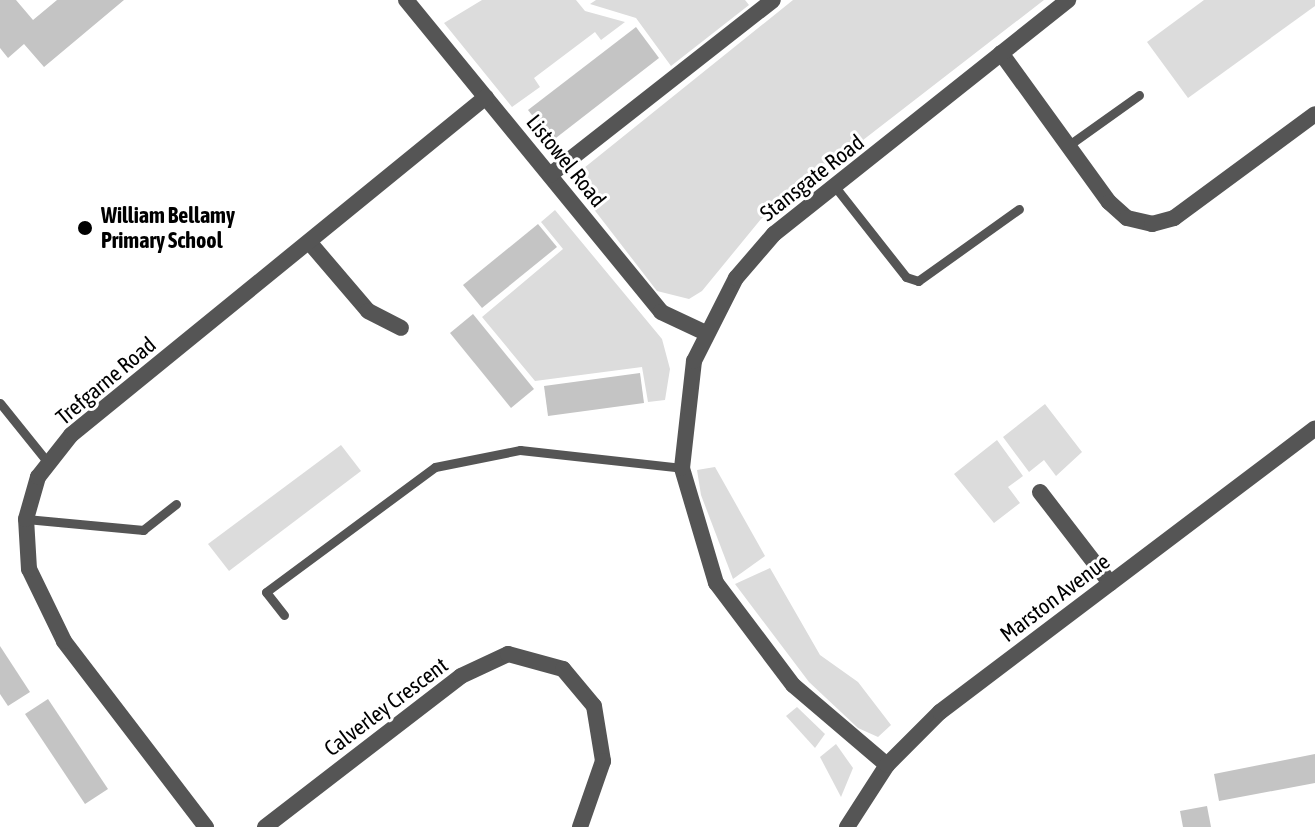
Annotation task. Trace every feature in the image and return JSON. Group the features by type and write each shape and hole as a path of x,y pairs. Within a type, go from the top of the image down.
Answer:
{"street":[{"name":"Listowel Road","path":"406,0 661,312 706,333"},
{"path":"550,175 773,0"},
{"name":"Stansgate Road","path":"887,765 793,685 740,620 701,545 682,468 685,406 706,333 736,278 774,234 836,188 1068,0"},
{"path":"1001,53 1109,202 1127,218 1152,224 1174,218 1315,114"},
{"name":"Trefgarne Road","path":"206,827 64,641 29,569 26,519 49,464 71,435 486,97"},
{"path":"310,243 368,311 401,328"},
{"name":"Marston Avenue","path":"847,827 887,765 940,712 1315,428"},
{"path":"1040,492 1110,583"},
{"name":"Calverley Crescent","path":"265,827 461,676 508,654 563,669 594,706 603,761 580,827"}],"lane":[{"path":"1069,145 1139,95"},
{"path":"836,188 897,267 918,281 1019,209"},
{"path":"0,403 49,464"},
{"path":"284,615 266,592 435,467 520,450 682,468"},
{"path":"26,519 143,530 176,504"}],"shaded area":[{"path":"482,0 576,0 585,11 625,22 601,40 595,32 534,78 540,87 512,107 444,23"},
{"path":"596,0 745,0 749,5 671,66 636,18 590,4"},
{"path":"793,0 1044,0 761,219 702,291 689,299 657,291 579,190 579,172"},
{"path":"1204,0 1315,0 1315,6 1188,98 1147,42"},
{"path":"555,210 662,339 670,369 665,400 648,402 642,367 535,381 482,317 563,249 541,222"},
{"path":"1045,404 1082,452 1056,476 1044,460 1029,472 1003,437"},
{"path":"997,440 1023,476 1008,487 1020,503 994,523 954,474"},
{"path":"341,445 361,471 229,571 208,544"},
{"path":"715,467 765,556 733,579 701,495 697,470"},
{"path":"770,568 820,655 858,682 891,725 878,737 858,728 809,682 735,584"},
{"path":"797,707 825,734 815,748 786,716"},
{"path":"836,744 853,768 841,797 820,757"}],"building":[{"path":"0,0 16,0 33,20 57,0 124,0 44,67 24,44 8,58 0,48"},
{"path":"636,27 659,58 552,141 528,110"},
{"path":"538,224 557,247 482,308 463,285"},
{"path":"473,314 534,389 511,408 450,333"},
{"path":"640,373 644,403 548,416 544,386"},
{"path":"0,646 30,692 8,706 0,694"},
{"path":"48,699 108,789 85,804 25,714"},
{"path":"1315,754 1315,783 1219,801 1214,774"},
{"path":"1207,806 1211,827 1183,827 1180,811"}],"place":[{"name":"William Bellamy Primary School","path":"85,228"}]}
